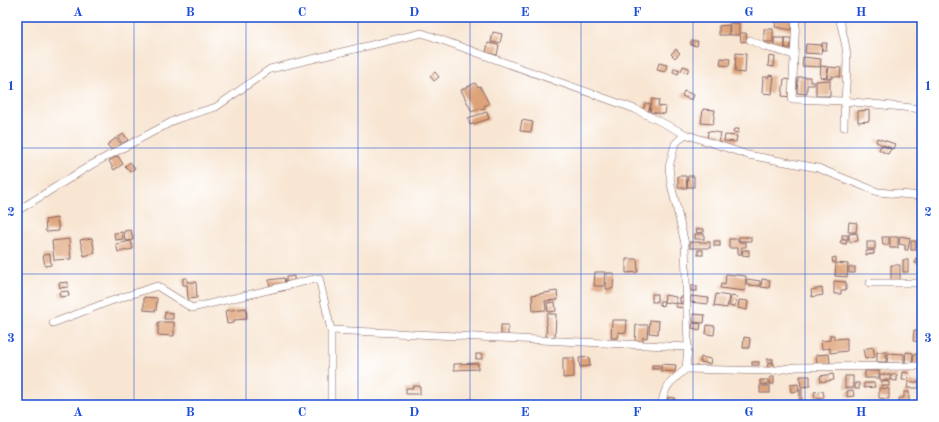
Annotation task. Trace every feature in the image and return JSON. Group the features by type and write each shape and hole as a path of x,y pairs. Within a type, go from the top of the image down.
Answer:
{"street":[{"path":"796,17 792,99 844,101 922,109"},
{"path":"839,17 847,58 844,127"},
{"path":"17,211 91,165 177,119 216,107 270,69 422,33 635,109 685,134 748,155 818,168 878,192 922,196"},
{"path":"750,40 765,47 794,55"},
{"path":"662,405 662,400 667,386 686,369 688,347 685,244 671,184 669,167 675,144 685,134"},
{"path":"53,323 108,302 157,286 192,308 319,278 331,330 331,405"},
{"path":"870,283 922,283"},
{"path":"331,330 688,347"},
{"path":"686,369 770,371 796,367 922,366"}],"building":[{"path":"774,17 794,20 792,30 775,27 776,22 773,22"},
{"path":"730,23 739,23 739,35 730,35"},
{"path":"729,25 729,35 719,35 719,26"},
{"path":"764,29 773,29 773,42 764,42"},
{"path":"493,32 502,34 500,43 491,42"},
{"path":"740,33 746,33 747,41 741,42"},
{"path":"774,38 785,38 785,49 774,49"},
{"path":"785,38 791,38 791,48 785,48"},
{"path":"691,41 698,41 697,46 691,45"},
{"path":"488,43 499,45 497,55 486,53"},
{"path":"822,43 827,43 826,50 822,50"},
{"path":"806,44 822,45 821,54 805,53"},
{"path":"676,49 680,53 675,58 671,54"},
{"path":"736,53 746,54 745,73 735,72"},
{"path":"769,56 775,57 774,67 768,66"},
{"path":"803,57 821,59 820,67 802,66"},
{"path":"721,58 730,59 729,66 720,65"},
{"path":"659,63 667,65 665,72 657,70"},
{"path":"683,66 689,68 687,73 681,71"},
{"path":"821,66 828,67 826,78 820,77"},
{"path":"829,67 841,68 840,77 832,76 832,79 827,78"},
{"path":"674,68 680,70 678,74 673,72"},
{"path":"435,72 439,77 434,81 430,76"},
{"path":"769,75 774,76 772,94 762,93 763,77 769,77"},
{"path":"798,77 810,77 810,82 814,82 814,85 807,85 807,94 797,93"},
{"path":"784,79 793,80 791,97 782,96"},
{"path":"830,80 830,96 816,96 816,81"},
{"path":"475,83 478,87 480,86 489,104 484,106 485,108 481,110 480,108 472,112 461,90"},
{"path":"684,91 694,95 692,100 682,96"},
{"path":"652,99 659,100 658,106 666,107 665,114 650,112"},
{"path":"645,103 651,104 648,112 643,111"},
{"path":"703,109 715,110 713,124 701,123"},
{"path":"869,110 869,121 858,122 858,111"},
{"path":"487,112 489,119 470,125 468,118"},
{"path":"522,120 533,122 531,132 520,131"},
{"path":"734,129 739,129 738,133 733,132"},
{"path":"708,131 721,133 719,142 707,141"},
{"path":"124,134 128,140 122,143 118,137"},
{"path":"725,135 737,136 736,142 724,141"},
{"path":"116,138 121,144 113,151 107,145"},
{"path":"877,138 895,144 893,149 876,142"},
{"path":"881,145 891,149 888,154 879,150"},
{"path":"118,156 123,164 114,170 109,161"},
{"path":"130,162 135,168 130,172 125,166"},
{"path":"678,176 686,176 687,188 678,188"},
{"path":"688,176 694,176 694,187 687,187"},
{"path":"57,218 59,231 46,232 45,220"},
{"path":"849,222 857,223 856,232 848,232"},
{"path":"696,229 704,229 704,232 697,233"},
{"path":"131,230 133,240 125,241 124,231"},
{"path":"122,232 123,239 115,240 114,233"},
{"path":"857,233 858,241 849,242 849,234"},
{"path":"695,234 704,234 704,239 695,239"},
{"path":"842,235 848,235 848,239 842,239"},
{"path":"900,236 910,238 908,250 905,250 905,245 899,244"},
{"path":"739,237 751,237 751,241 739,241"},
{"path":"882,237 889,237 889,245 883,245"},
{"path":"890,237 898,237 898,248 890,248"},
{"path":"92,238 95,253 84,256 80,240"},
{"path":"69,239 71,259 54,260 52,241"},
{"path":"729,239 738,239 738,242 746,242 746,247 742,247 741,254 738,254 738,248 729,248"},
{"path":"841,240 847,240 846,244 840,243"},
{"path":"131,241 133,249 118,252 116,244"},
{"path":"714,241 720,241 720,246 714,246"},
{"path":"911,241 916,241 916,250 911,250"},
{"path":"922,241 922,248 917,248 917,242"},
{"path":"690,242 710,242 710,248 690,248"},
{"path":"867,242 875,242 875,249 867,249"},
{"path":"698,250 703,250 703,255 698,255"},
{"path":"743,250 749,250 749,256 742,255"},
{"path":"874,250 874,254 866,255 866,251"},
{"path":"50,254 51,265 45,266 43,255"},
{"path":"836,257 836,262 833,263 832,258"},
{"path":"916,258 922,259 922,264 915,263"},
{"path":"626,259 637,259 638,272 626,273"},
{"path":"903,260 908,260 908,272 903,272"},
{"path":"836,263 848,264 847,277 835,276"},
{"path":"891,265 900,265 900,282 891,281"},
{"path":"849,267 855,267 855,273 849,273"},
{"path":"595,272 605,272 604,286 594,286"},
{"path":"607,273 614,273 613,289 606,289"},
{"path":"726,274 746,276 745,291 720,288 721,284 725,285"},
{"path":"294,276 294,281 286,282 286,277"},
{"path":"183,278 187,278 187,282 196,282 197,298 188,299 187,285 183,285"},
{"path":"284,278 286,290 270,293 269,280"},
{"path":"747,279 760,281 760,286 747,285"},
{"path":"762,279 770,280 769,288 761,287"},
{"path":"834,281 846,282 846,290 841,290 841,294 834,294"},
{"path":"68,282 68,287 60,288 59,283"},
{"path":"691,286 697,286 697,291 691,291"},
{"path":"822,288 823,295 812,297 811,290"},
{"path":"68,291 69,296 60,297 59,292"},
{"path":"557,291 558,300 545,301 546,310 533,311 532,295"},
{"path":"652,294 657,294 657,302 652,302"},
{"path":"716,294 729,296 727,308 714,306"},
{"path":"665,295 676,297 676,304 664,302"},
{"path":"691,296 709,298 708,304 690,302"},
{"path":"731,296 737,297 735,307 729,306"},
{"path":"144,297 157,298 156,311 144,310"},
{"path":"680,297 685,297 684,302 680,302"},
{"path":"739,300 748,301 747,310 738,308"},
{"path":"660,301 664,301 663,306 659,305"},
{"path":"555,302 556,311 548,312 547,303"},
{"path":"676,303 684,304 684,308 676,307"},
{"path":"246,308 247,319 234,320 234,323 227,324 225,311"},
{"path":"165,312 173,313 173,319 164,319"},
{"path":"547,314 556,314 555,337 546,337"},
{"path":"693,314 705,315 704,323 693,322"},
{"path":"612,320 627,320 626,333 619,332 618,338 611,338"},
{"path":"650,320 659,321 658,334 649,333"},
{"path":"158,322 174,322 174,336 158,335"},
{"path":"693,323 701,324 700,330 692,328"},
{"path":"501,325 508,325 508,337 501,337"},
{"path":"636,325 648,325 647,338 643,337 643,342 635,342"},
{"path":"707,325 715,326 714,335 706,334"},
{"path":"914,330 922,331 922,342 913,341"},
{"path":"830,335 834,335 834,339 847,338 847,351 830,353 830,348 822,349 821,341 830,340"},
{"path":"744,337 750,338 749,348 743,348"},
{"path":"873,347 875,357 865,359 863,349"},
{"path":"877,352 886,352 886,362 877,362"},
{"path":"906,352 913,353 912,364 905,363"},
{"path":"888,353 904,354 904,363 887,363"},
{"path":"476,354 482,354 482,359 476,359"},
{"path":"829,354 830,363 817,364 816,355"},
{"path":"914,354 922,355 922,364 913,364"},
{"path":"589,357 590,366 580,367 579,358"},
{"path":"701,357 711,359 710,364 700,362"},
{"path":"563,358 574,358 574,377 563,378"},
{"path":"767,359 773,359 773,362 767,362"},
{"path":"752,362 759,362 759,365 752,365"},
{"path":"478,363 478,369 454,370 454,364"},
{"path":"768,363 774,363 774,371 767,370"},
{"path":"661,364 676,365 675,372 661,371"},
{"path":"652,365 659,365 659,369 652,369"},
{"path":"865,371 879,371 879,378 865,378"},
{"path":"903,372 909,373 908,380 902,380"},
{"path":"833,374 834,380 821,382 820,376"},
{"path":"880,374 890,375 890,380 880,380"},
{"path":"892,374 897,375 897,381 891,380"},
{"path":"800,376 810,376 810,386 801,387"},
{"path":"845,376 853,376 853,388 845,388"},
{"path":"770,377 774,377 774,384 769,384"},
{"path":"760,380 768,380 768,385 760,384"},
{"path":"882,381 889,382 889,386 881,386"},
{"path":"908,382 919,382 919,388 907,388"},
{"path":"855,383 859,383 859,389 855,389"},
{"path":"864,383 874,383 875,387 864,388"},
{"path":"798,384 799,391 791,392 790,385"},
{"path":"413,386 420,386 420,394 406,394 406,388 413,388"},
{"path":"760,386 770,386 770,393 760,393"},
{"path":"879,388 889,389 889,399 879,398"},
{"path":"800,389 802,389 802,400 800,400"},
{"path":"853,390 854,396 847,397 847,391"},
{"path":"823,391 824,397 815,398 814,392"},
{"path":"904,392 909,392 909,405 899,405 899,398 904,398"},
{"path":"668,397 675,398 674,402 668,401"},
{"path":"468,399 475,400 474,404 468,404"},
{"path":"667,402 678,403 678,405 666,405"}]}
